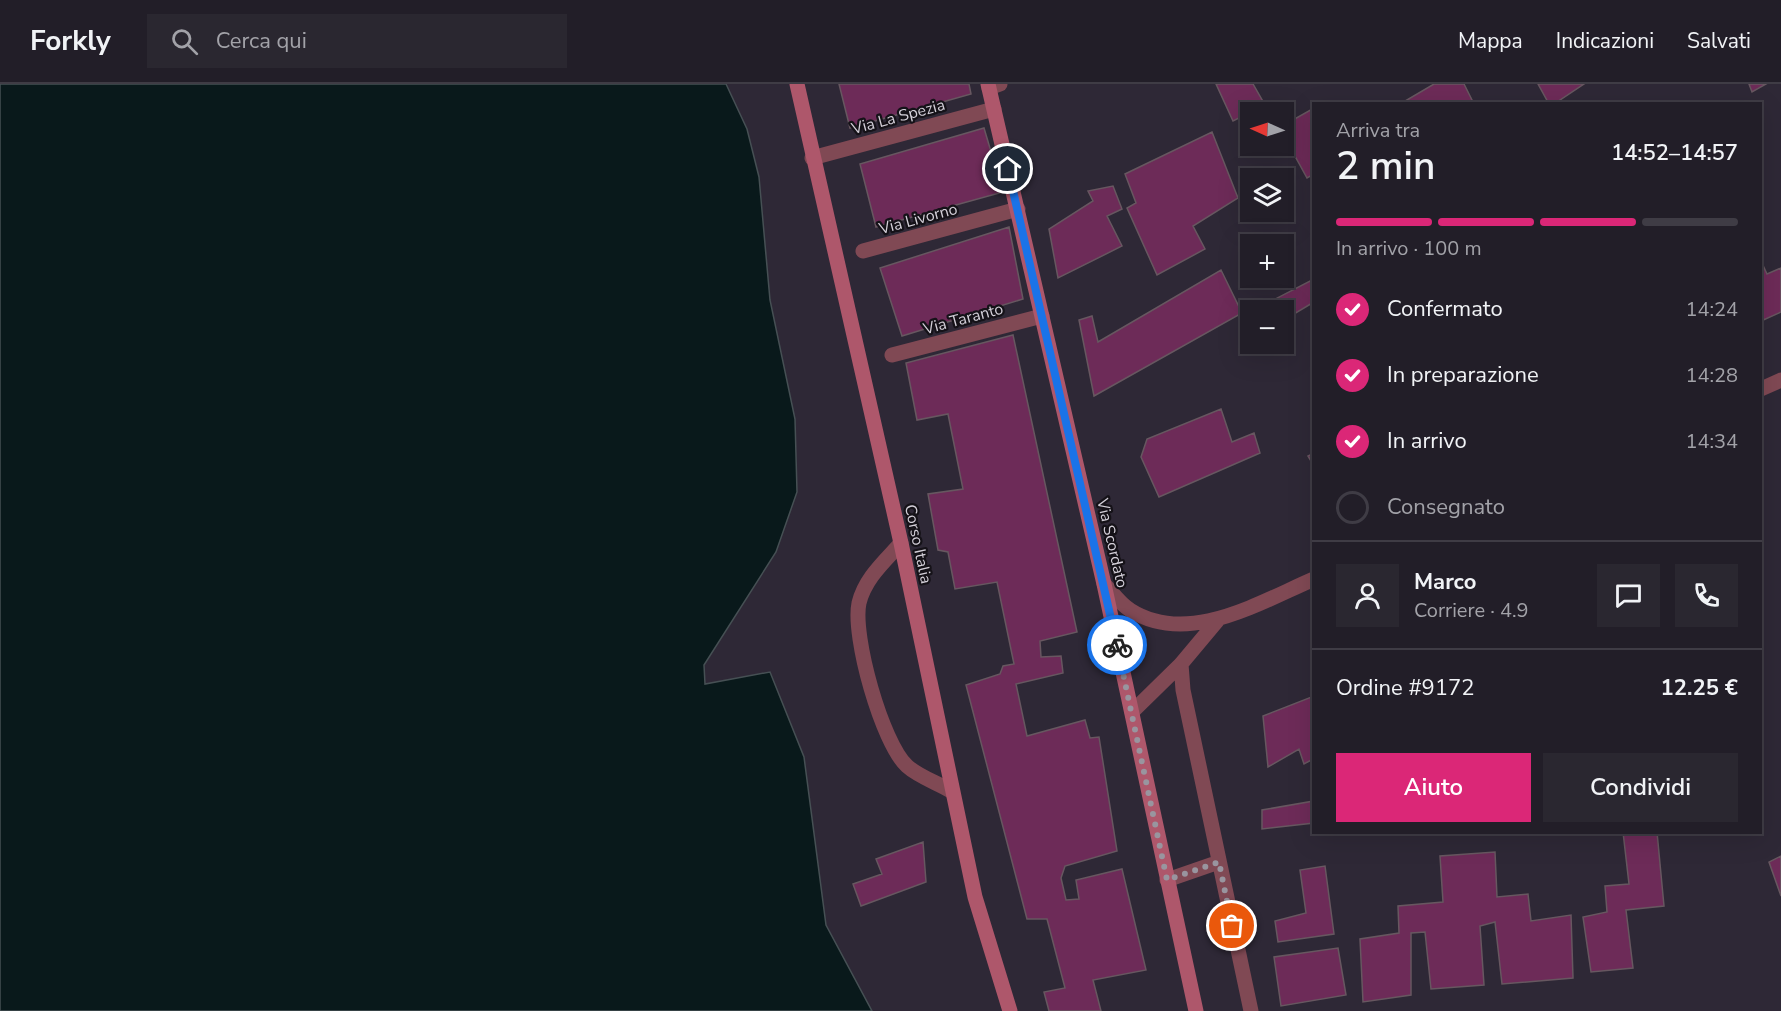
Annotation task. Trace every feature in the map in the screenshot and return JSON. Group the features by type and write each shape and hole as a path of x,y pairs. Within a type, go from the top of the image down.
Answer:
{"street":[{"name":"Corso Italia","path":"797,84 901,543 951,791 975,897 1010,1011"},
{"name":"Via Scordato","path":"992,85 994,109 1104,584 1196,1011"},
{"name":"Via La Spezia","path":"812,158 994,109"},
{"name":"Via Livorno","path":"863,251 1018,209"},
{"name":"Via Taranto","path":"892,355 1042,316"},
{"path":"1762,389 1781,380"},
{"path":"901,543 872,575 859,603 860,641 879,716 891,740 907,766 951,791"},
{"path":"1104,584 1128,609 1149,620 1182,623 1217,621 1312,580"},
{"path":"1132,712 1181,664 1217,621"},
{"path":"1181,664 1183,690 1251,1011"},
{"path":"1167,880 1219,862"}],"shaded area":[{"path":"0,84 726,84 747,129 759,177 770,300 795,419 797,492 776,552 704,665 705,684 770,672 804,757 826,925 872,1011 0,1011"}],"building":[{"path":"839,84 969,84 971,94 850,128"},
{"path":"1216,84 1253,84 1263,102 1240,102 1240,118 1233,121"},
{"path":"1434,84 1464,84 1473,102 1403,102"},
{"path":"1538,84 1584,84 1557,102 1548,102"},
{"path":"1749,84 1766,84 1752,92"},
{"path":"1312,109 1312,175 1307,178 1294,154 1294,119"},
{"path":"984,128 1003,192 876,227 860,164"},
{"path":"1212,132 1238,198 1193,226 1205,249 1157,275 1127,208 1136,203 1125,174"},
{"path":"1113,186 1122,209 1107,216 1122,246 1058,278 1049,229 1093,201 1088,191"},
{"path":"1009,227 1023,299 902,336 880,268"},
{"path":"1762,263 1767,274 1781,268 1781,312 1762,321"},
{"path":"1221,270 1240,309 1240,314 1094,396 1079,320 1092,316 1098,342"},
{"path":"1312,280 1312,303 1294,314 1294,300 1273,300"},
{"path":"1013,335 1077,632 1040,641 1041,657 1061,656 1063,673 1016,684 1027,736 1085,720 1090,738 1099,737 1117,851 1065,866 1061,878 1066,900 1079,899 1076,880 1122,869 1146,970 1093,980 1101,1011 1049,1011 1044,992 1065,988 1047,919 1027,919 966,685 1000,674 1003,666 1014,664 997,582 955,589 948,552 938,550 928,494 963,489 948,414 917,420 906,363"},
{"path":"1221,409 1232,442 1254,433 1260,453 1159,497 1141,457 1147,439"},
{"path":"1312,697 1312,760 1304,764 1299,749 1268,767 1263,716"},
{"path":"1312,801 1312,823 1262,829 1262,810"},
{"path":"1623,834 1657,834 1664,906 1626,910 1633,968 1591,972 1583,917 1607,912 1605,886 1629,884"},
{"path":"923,842 926,882 861,906 853,884 882,874 876,859"},
{"path":"1495,852 1497,897 1528,894 1531,921 1571,915 1573,978 1502,984 1495,922 1480,926 1484,985 1431,989 1425,932 1411,933 1411,995 1363,1002 1360,939 1399,933 1398,906 1443,902 1440,856"},
{"path":"1781,856 1781,896 1769,862"},
{"path":"1325,866 1334,934 1278,942 1275,921 1306,913 1300,870"},
{"path":"1338,948 1346,995 1281,1006 1274,957"}],"way so far":[{"path":"1117,645 1167,880 1219,862 1232,926"}],"route":[{"path":"1008,169 1117,645"}]}
